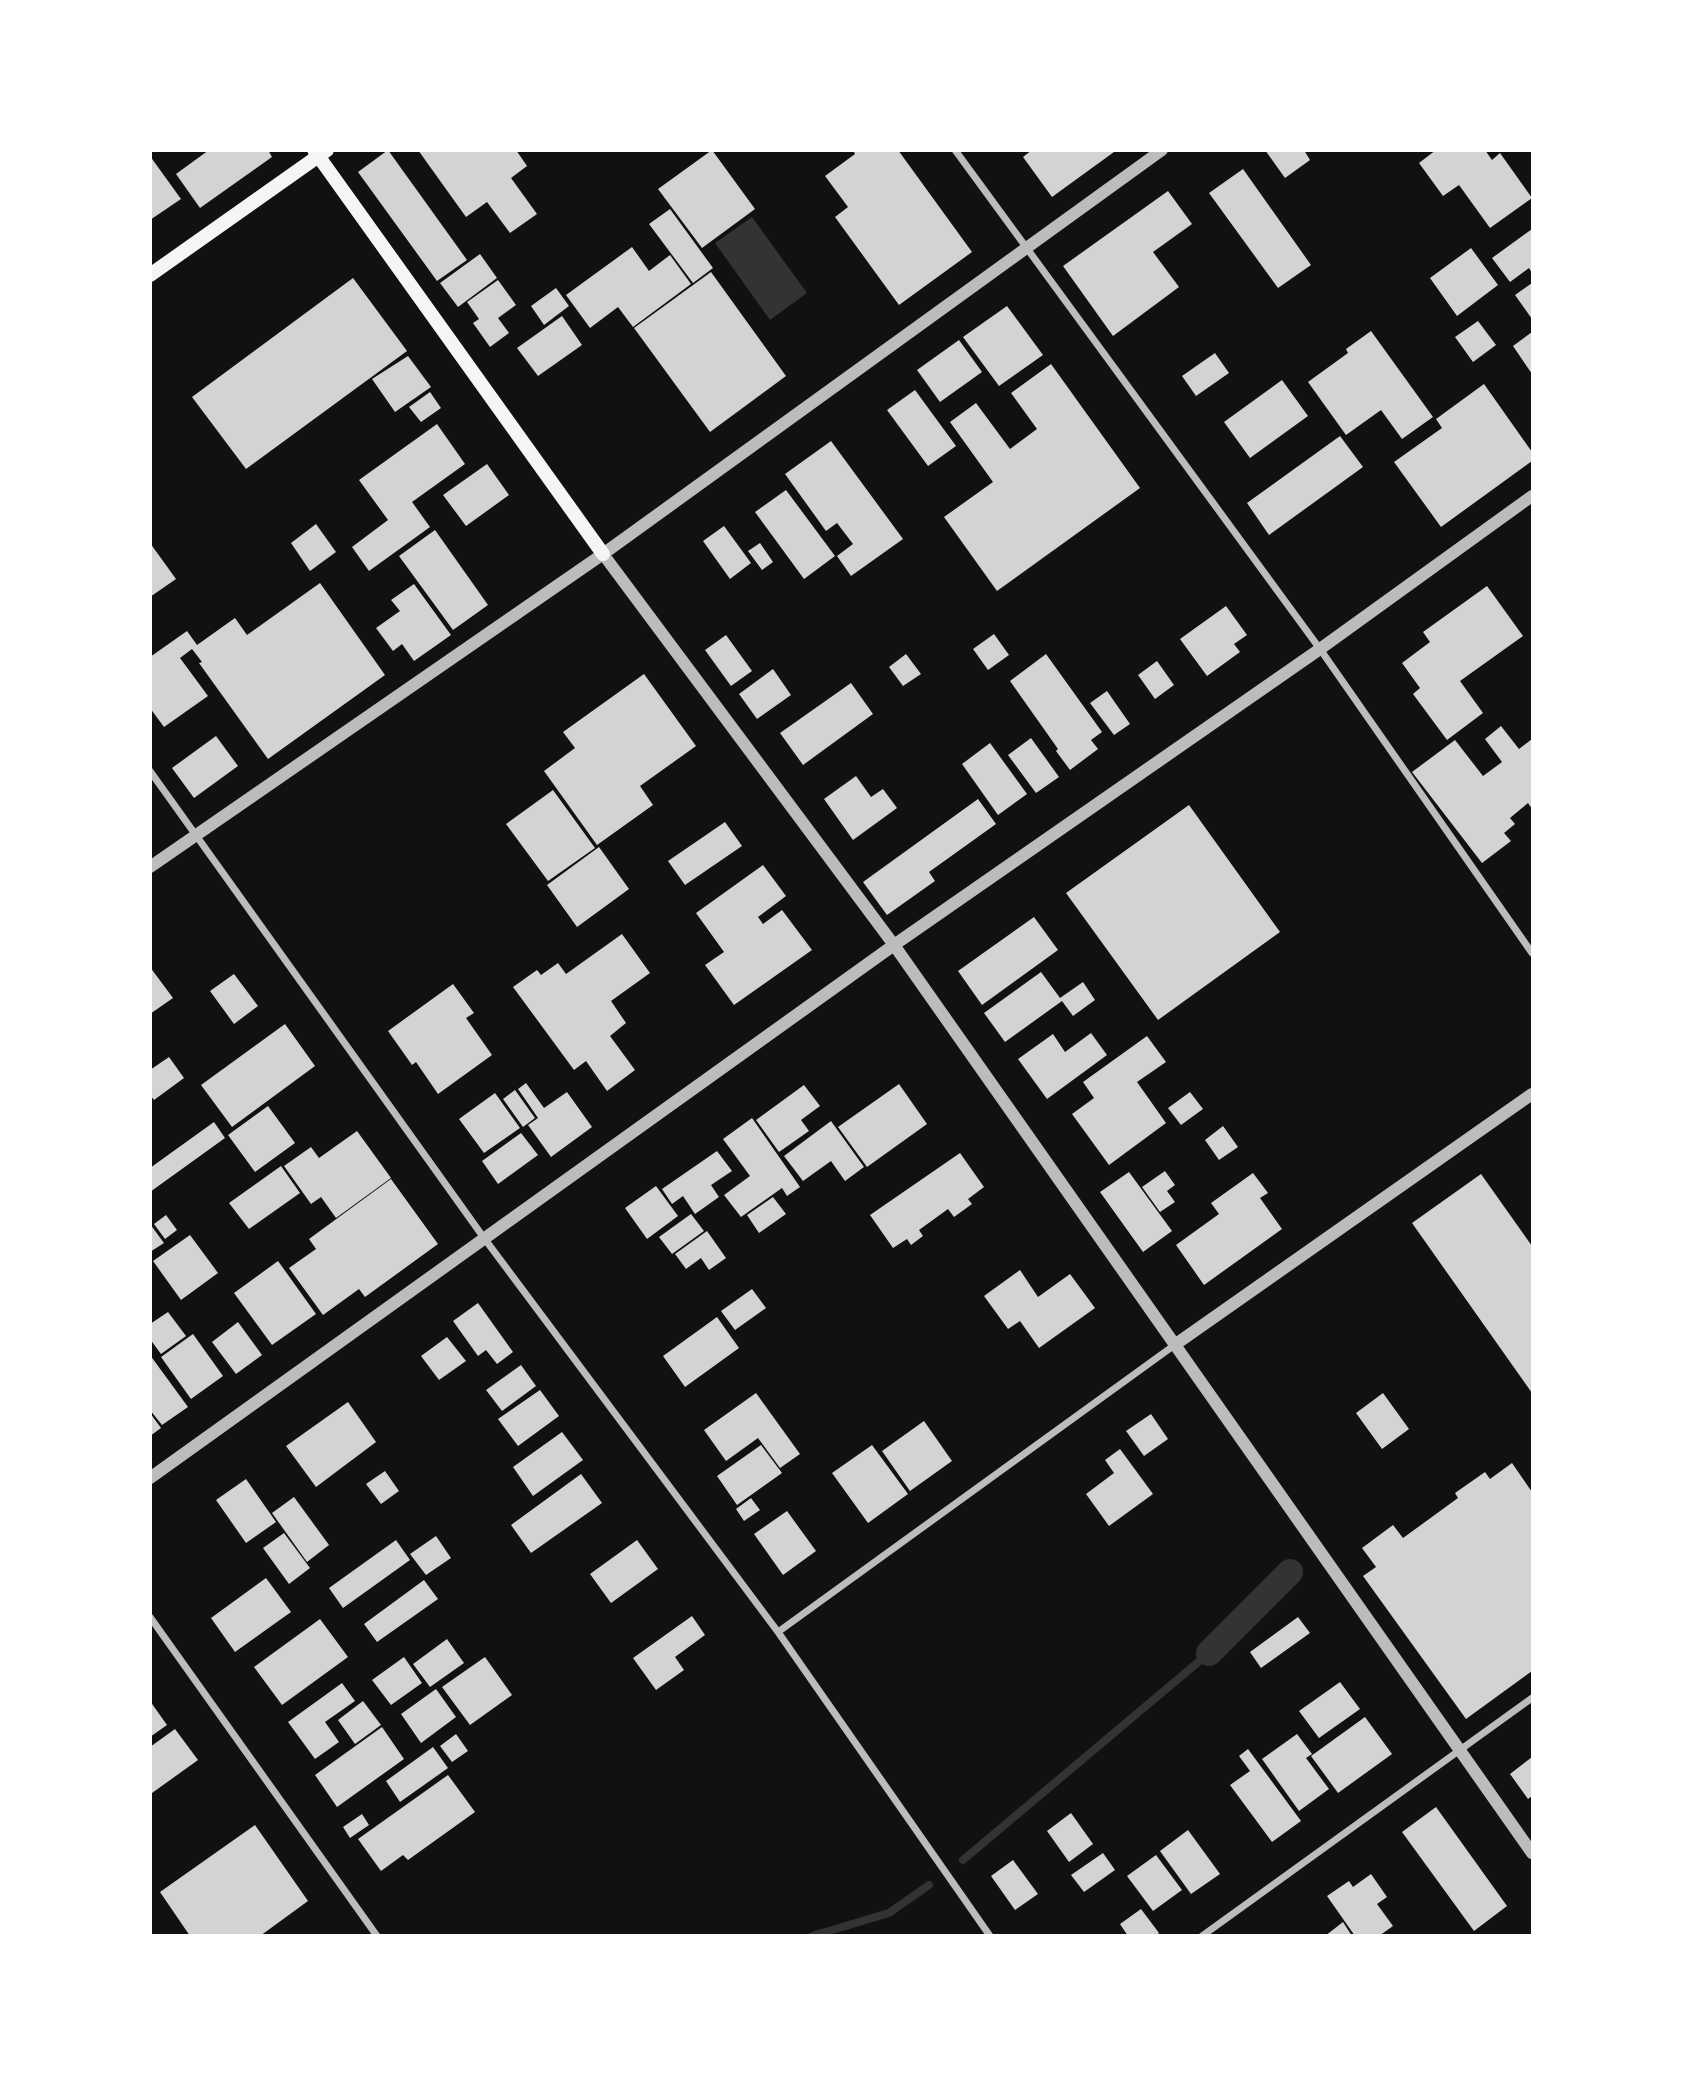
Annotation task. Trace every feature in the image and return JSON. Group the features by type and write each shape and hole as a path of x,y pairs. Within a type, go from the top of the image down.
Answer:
{"main road":[{"path":"150,275 320,152 603,554"}],"street":[{"path":"955,150 1320,649 1532,953"},
{"path":"150,867 603,554 1162,150"},
{"path":"150,1478 894,945 1320,649 1532,496"},
{"path":"603,554 894,945 1532,1853"},
{"path":"150,771 484,1238 778,1632 990,1936"},
{"path":"778,1632 1176,1344 1532,1094"},
{"path":"150,1617 377,1936"},
{"path":"1202,1936 1532,1698"}],"shaded area":[{"path":"752,217 807,293 770,320 715,243"}],"building":[{"path":"209,150 268,150 272,157 200,208 176,174"},
{"path":"388,150 467,260 437,281 358,172"},
{"path":"418,150 516,150 527,166 511,178 537,214 510,233 487,202 466,217"},
{"path":"712,150 755,209 702,248 658,189"},
{"path":"853,150 898,150 972,252 899,305 835,217 848,207 825,176 855,154"},
{"path":"1032,150 1114,152 1052,197 1023,157"},
{"path":"1265,150 1304,150 1310,160 1285,178"},
{"path":"1436,150 1485,150 1492,160 1500,153 1532,198 1490,228 1459,185 1443,196 1419,163"},
{"path":"150,156 181,199 150,220"},
{"path":"1243,169 1311,265 1278,288 1209,193"},
{"path":"1168,191 1192,224 1153,252 1179,287 1113,336 1063,266"},
{"path":"670,209 713,268 693,283 649,224"},
{"path":"1532,229 1532,273 1529,268 1510,282 1492,258"},
{"path":"632,247 649,271 670,255 691,284 633,327 618,307 590,328 566,295"},
{"path":"1471,248 1498,285 1457,316 1430,278"},
{"path":"480,254 497,278 458,307 440,283"},
{"path":"711,272 786,376 710,432 634,328"},
{"path":"353,278 407,351 246,469 192,397"},
{"path":"498,280 516,305 498,318 509,333 490,347 473,323 479,319 467,302"},
{"path":"1532,283 1532,319 1515,295"},
{"path":"556,288 569,306 544,325 531,306"},
{"path":"1007,306 1043,355 999,386 963,337"},
{"path":"562,316 582,345 538,376 517,348"},
{"path":"1478,321 1496,345 1473,362 1455,337"},
{"path":"1371,331 1433,417 1402,439 1381,410 1346,435 1308,382 1348,353 1346,349"},
{"path":"1532,332 1532,374 1513,346"},
{"path":"959,340 982,372 940,402 917,370"},
{"path":"1215,353 1229,373 1196,396 1182,376"},
{"path":"408,356 431,387 395,412 372,379"},
{"path":"1051,364 1140,488 997,591 944,517 993,482 950,422 976,403 1010,449 1037,429 1011,393"},
{"path":"1282,380 1308,416 1250,458 1224,422"},
{"path":"1484,384 1532,452 1532,461 1441,527 1394,462 1442,428 1436,419"},
{"path":"915,390 956,446 928,466 887,410"},
{"path":"430,392 441,408 421,422 409,407"},
{"path":"437,424 465,464 412,502 430,527 369,571 352,547 388,520 359,480"},
{"path":"1340,436 1363,467 1269,535 1247,503"},
{"path":"831,441 903,539 851,576 837,556 853,544 837,523 826,531 785,474"},
{"path":"487,464 509,495 466,526 443,495"},
{"path":"786,490 835,556 804,579 755,512"},
{"path":"316,524 336,552 310,571 291,543"},
{"path":"724,526 751,563 730,579 703,541"},
{"path":"435,530 488,605 453,630 399,556"},
{"path":"150,543 176,579 150,597"},
{"path":"760,543 773,562 762,570 748,551"},
{"path":"320,583 385,675 268,759 199,663 202,662 192,649 180,658 208,696 164,727 150,708 150,657 187,631 197,645 235,618 247,635"},
{"path":"414,584 451,635 414,661 402,644 393,651 376,628 400,611 391,600"},
{"path":"1487,586 1523,636 1460,681 1483,713 1447,740 1413,694 1420,688 1402,663 1430,642 1423,632"},
{"path":"1226,606 1247,635 1234,644 1240,652 1207,676 1180,639"},
{"path":"994,634 1009,655 988,670 973,649"},
{"path":"726,635 752,671 731,686 705,650"},
{"path":"906,654 921,674 903,686 889,667"},
{"path":"1046,654 1102,732 1091,740 1098,749 1070,770 1010,681"},
{"path":"1157,661 1174,685 1155,699 1138,675"},
{"path":"773,669 791,695 757,719 739,694"},
{"path":"644,674 696,746 640,786 653,805 597,845 544,771 575,748 563,732"},
{"path":"851,683 873,714 803,765 780,733"},
{"path":"1107,691 1130,724 1114,735 1090,703"},
{"path":"1501,726 1519,749 1532,739 1532,809 1528,803 1510,818 1515,824 1504,833 1511,841 1482,863 1412,772 1455,740 1483,776 1502,762 1485,739"},
{"path":"216,736 238,766 194,798 172,768"},
{"path":"1031,738 1059,777 1036,793 1008,755"},
{"path":"990,743 1027,794 998,815 962,764"},
{"path":"856,776 871,797 883,789 897,808 853,840 824,799"},
{"path":"553,790 595,848 548,881 506,824"},
{"path":"978,799 996,824 929,872 935,881 887,915 863,882"},
{"path":"1189,805 1280,932 1158,1020 1066,893"},
{"path":"725,822 742,846 685,885 668,861"},
{"path":"599,847 629,889 577,927 547,885"},
{"path":"763,865 786,896 758,917 763,924 782,910 812,950 734,1005 705,965 724,952 696,913"},
{"path":"1034,917 1058,950 982,1005 958,971"},
{"path":"622,934 650,973 611,1001 626,1023 610,1036 635,1070 607,1091 586,1061 574,1070 513,987 537,970 541,975 558,963 566,974"},
{"path":"150,967 173,998 150,1014"},
{"path":"1041,972 1060,998 1083,982 1095,1000 1073,1016 1062,1001 1005,1042 984,1013"},
{"path":"234,974 258,1006 234,1024 210,991"},
{"path":"453,984 474,1013 466,1018 492,1055 438,1094 416,1062 412,1065 388,1031"},
{"path":"285,1024 315,1066 232,1127 201,1085"},
{"path":"1091,1033 1107,1055 1047,1099 1018,1059 1053,1034 1065,1052"},
{"path":"1147,1036 1166,1062 1137,1082 1166,1123 1109,1165 1072,1114 1094,1098 1083,1082"},
{"path":"169,1057 184,1078 154,1100 150,1095 150,1070"},
{"path":"526,1083 544,1108 567,1092 592,1127 551,1157 528,1125 538,1118 518,1089"},
{"path":"899,1084 927,1124 867,1167 838,1127"},
{"path":"804,1085 820,1106 801,1120 809,1131 779,1152 756,1120"},
{"path":"515,1090 535,1118 523,1127 503,1099"},
{"path":"1190,1092 1203,1109 1181,1125 1168,1108"},
{"path":"495,1093 520,1128 484,1153 459,1119"},
{"path":"268,1106 295,1143 255,1172 228,1135"},
{"path":"752,1118 800,1187 787,1196 782,1188 741,1217 724,1195 750,1176 723,1139"},
{"path":"831,1121 864,1167 845,1181 831,1161 803,1181 784,1156"},
{"path":"214,1122 225,1138 150,1192 150,1168"},
{"path":"1223,1126 1238,1147 1219,1160 1205,1140"},
{"path":"357,1131 391,1178 336,1218 321,1197 311,1204 284,1166 311,1147 319,1158"},
{"path":"521,1133 538,1155 498,1184 482,1161"},
{"path":"717,1151 732,1171 711,1185 719,1197 695,1214 683,1196 672,1204 662,1189"},
{"path":"960,1153 984,1187 968,1199 972,1204 954,1217 948,1209 919,1230 923,1236 911,1245 907,1239 893,1248 870,1215"},
{"path":"281,1166 300,1193 249,1229 229,1203"},
{"path":"1165,1171 1175,1185 1167,1191 1175,1202 1160,1212 1142,1187"},
{"path":"1129,1172 1172,1231 1143,1252 1100,1192"},
{"path":"1253,1173 1268,1193 1260,1198 1282,1229 1204,1285 1176,1245 1219,1214 1211,1203"},
{"path":"1481,1174 1532,1246 1532,1393 1412,1223"},
{"path":"391,1179 438,1244 365,1297 359,1289 323,1315 289,1268 316,1249 309,1239"},
{"path":"656,1186 678,1216 647,1239 625,1208"},
{"path":"773,1197 786,1214 759,1233 747,1215"},
{"path":"691,1214 704,1231 672,1254 659,1237"},
{"path":"166,1215 177,1230 165,1239 154,1224"},
{"path":"150,1224 164,1243 150,1252"},
{"path":"707,1231 726,1258 709,1270 701,1258 686,1269 675,1254"},
{"path":"190,1235 218,1273 181,1300 153,1261"},
{"path":"278,1261 316,1314 272,1345 234,1293"},
{"path":"1020,1270 1038,1297 1070,1274 1095,1308 1039,1348 1020,1321 1008,1329 984,1296"},
{"path":"752,1289 766,1308 735,1330 721,1311"},
{"path":"478,1303 513,1352 497,1364 486,1350 478,1356 453,1321"},
{"path":"168,1312 186,1336 161,1354 150,1339 150,1324"},
{"path":"717,1317 739,1348 685,1387 663,1356"},
{"path":"238,1322 262,1355 236,1374 212,1342"},
{"path":"193,1334 223,1376 191,1399 161,1357"},
{"path":"447,1337 466,1361 439,1380 421,1356"},
{"path":"150,1355 188,1407 162,1425 150,1410"},
{"path":"521,1365 536,1386 502,1411 486,1390"},
{"path":"540,1390 559,1416 518,1446 498,1419"},
{"path":"756,1393 800,1454 780,1468 758,1438 726,1461 704,1430"},
{"path":"1383,1393 1409,1429 1382,1449 1356,1413"},
{"path":"348,1402 376,1442 316,1487 286,1446"},
{"path":"150,1413 161,1428 150,1436"},
{"path":"1151,1414 1168,1439 1144,1456 1126,1431"},
{"path":"924,1421 952,1461 910,1491 882,1451"},
{"path":"562,1432 583,1460 533,1496 513,1467"},
{"path":"761,1445 782,1473 737,1505 717,1476"},
{"path":"872,1445 908,1494 868,1523 832,1473"},
{"path":"1120,1449 1153,1494 1109,1526 1086,1494 1114,1473 1105,1460"},
{"path":"1512,1463 1532,1492 1532,1671 1466,1719 1363,1576 1376,1567 1362,1548 1393,1525 1403,1538 1458,1498 1455,1493 1485,1472 1490,1479"},
{"path":"385,1471 399,1491 381,1504 366,1484"},
{"path":"581,1474 602,1503 531,1553 511,1525"},
{"path":"246,1479 276,1522 246,1543 216,1500"},
{"path":"294,1497 329,1545 307,1562 272,1513"},
{"path":"751,1498 760,1510 744,1521 736,1509"},
{"path":"787,1511 816,1551 783,1575 754,1534"},
{"path":"284,1533 310,1568 289,1584 263,1548"},
{"path":"436,1536 451,1558 426,1575 410,1554"},
{"path":"396,1540 410,1560 343,1608 329,1588"},
{"path":"637,1540 658,1569 611,1603 590,1574"},
{"path":"266,1578 291,1612 235,1652 211,1618"},
{"path":"424,1580 438,1599 377,1642 364,1624"},
{"path":"692,1616 705,1635 675,1657 684,1670 656,1690 633,1658"},
{"path":"1298,1617 1310,1633 1261,1668 1250,1652"},
{"path":"320,1619 348,1657 282,1705 254,1667"},
{"path":"447,1639 464,1663 430,1687 413,1664"},
{"path":"404,1657 422,1683 391,1705 372,1680"},
{"path":"485,1657 512,1695 470,1725 442,1687"},
{"path":"1340,1682 1360,1709 1319,1738 1299,1711"},
{"path":"342,1683 355,1701 325,1722 339,1742 315,1759 288,1722"},
{"path":"436,1689 456,1717 421,1743 401,1714"},
{"path":"150,1701 167,1725 150,1737"},
{"path":"363,1701 381,1725 355,1744 338,1720"},
{"path":"1365,1717 1392,1754 1338,1793 1311,1756"},
{"path":"382,1727 404,1759 337,1807 315,1775"},
{"path":"175,1729 198,1760 152,1793 150,1747"},
{"path":"456,1734 468,1751 452,1762 440,1746"},
{"path":"1297,1734 1312,1754 1306,1758 1329,1789 1299,1811 1262,1759"},
{"path":"433,1747 448,1768 400,1802 386,1781"},
{"path":"1248,1749 1301,1821 1272,1842 1230,1785 1250,1771 1239,1756"},
{"path":"1532,1757 1532,1796 1528,1799 1510,1774"},
{"path":"448,1775 475,1812 408,1860 403,1855 381,1871 358,1839"},
{"path":"1436,1807 1507,1906 1474,1931 1402,1832"},
{"path":"1071,1813 1093,1844 1069,1862 1047,1831"},
{"path":"362,1814 369,1825 350,1838 343,1827"},
{"path":"255,1825 308,1901 260,1936 190,1936 160,1892"},
{"path":"1188,1830 1220,1874 1191,1894 1160,1851"},
{"path":"1103,1853 1115,1870 1084,1892 1071,1875"},
{"path":"1156,1855 1182,1890 1153,1911 1127,1876"},
{"path":"1013,1860 1038,1894 1015,1910 991,1876"},
{"path":"1371,1874 1387,1897 1377,1904 1393,1926 1379,1936 1355,1936 1327,1896 1349,1881 1353,1887"},
{"path":"1141,1909 1159,1933 1156,1936 1128,1936 1120,1924"},
{"path":"1343,1922 1352,1936 1325,1936"}],"waterway":[{"path":"1209,1653 1290,1572"},
{"path":"963,1860 1209,1653"},
{"path":"812,1936 889,1913 929,1885"}]}
